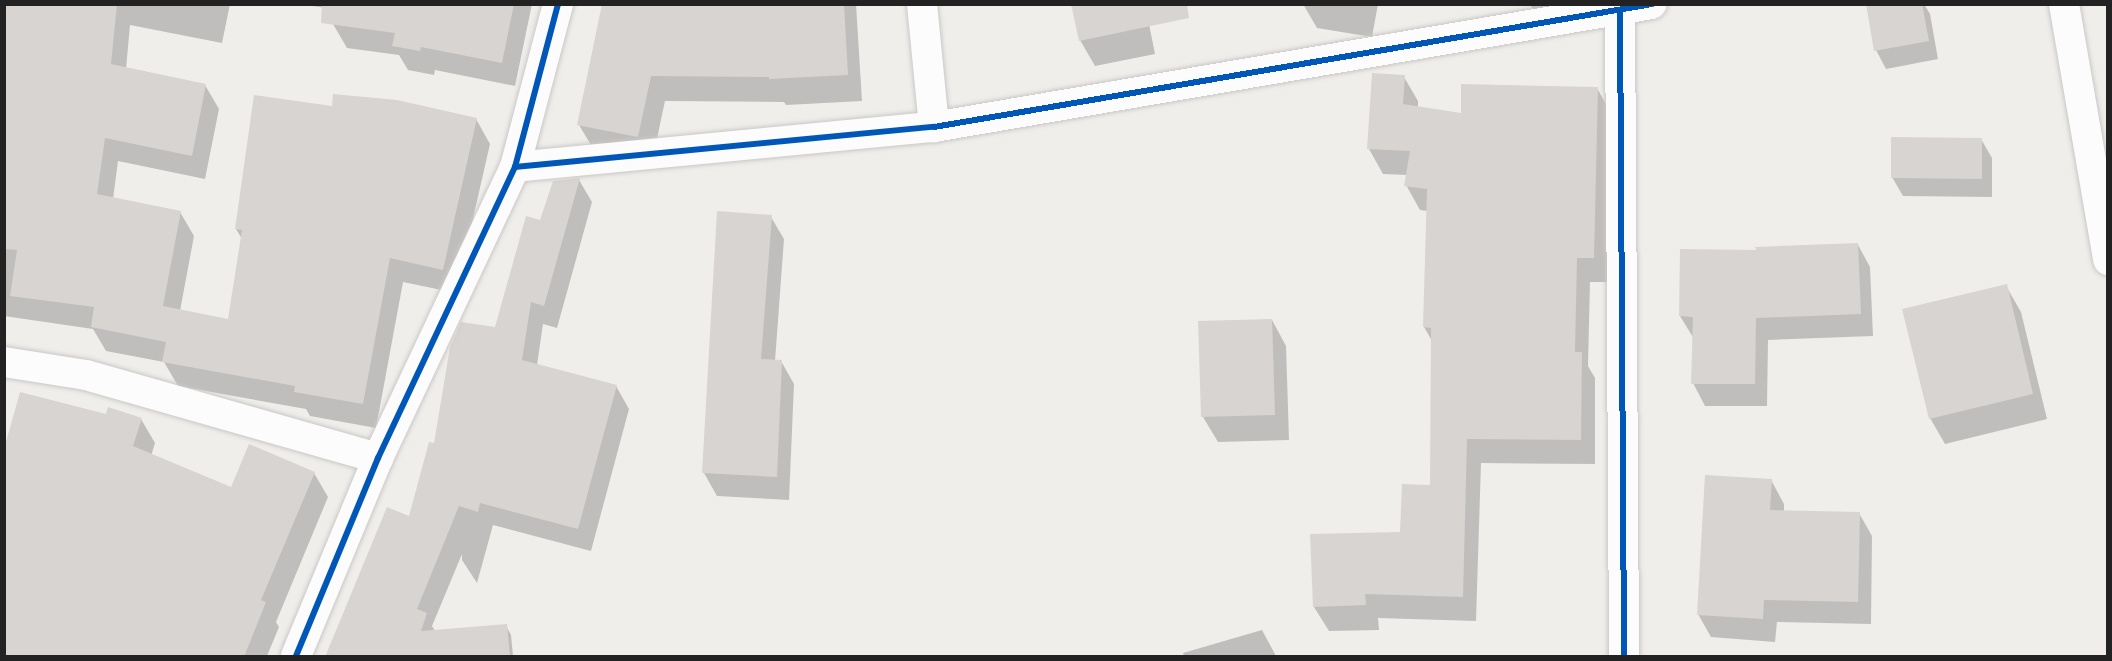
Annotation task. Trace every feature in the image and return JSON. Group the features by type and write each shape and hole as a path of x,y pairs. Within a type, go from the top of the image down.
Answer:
{"street":[{"path":"296,657 378,458 515,167 558,4"},
{"path":"922,4 934,127"},
{"path":"515,167 934,127 1652,4"},
{"path":"2064,4 2108,260"},
{"path":"1620,11 1624,657"},
{"path":"4,362 86,375 378,458"}],"building":[{"path":"4,4 117,4 111,64 206,84 192,156 105,138 97,194 181,211 163,306 228,319 242,230 235,229 254,95 332,106 333,94 397,100 477,118 443,270 390,258 363,404 294,392 295,386 162,362 166,342 91,327 94,307 10,296 17,250 4,249"},
{"path":"322,4 514,4 502,63 421,47 420,51 392,46 395,33 321,23"},
{"path":"602,4 844,4 848,75 769,79 769,77 651,76 638,137 577,125"},
{"path":"1071,4 1187,4 1189,18 1079,41"},
{"path":"1866,4 1922,4 1929,41 1874,51"},
{"path":"1372,73 1405,75 1403,104 1461,113 1461,84 1598,87 1594,258 1577,258 1575,352 1582,352 1581,440 1467,439 1463,597 1365,594 1366,605 1313,607 1310,534 1400,532 1402,484 1430,485 1431,328 1423,327 1427,189 1404,186 1410,151 1367,149"},
{"path":"1891,137 1982,138 1982,179 1891,178"},
{"path":"580,178 544,306 531,302 522,360 617,385 578,529 480,503 478,512 459,506 417,609 427,613 421,631 507,624 510,657 325,657 387,507 409,516 429,442 434,443 450,347 461,322 495,327 526,216 540,220 553,181"},
{"path":"717,211 772,215 761,359 782,360 777,477 702,473"},
{"path":"1858,243 1861,314 1756,318 1755,384 1691,384 1693,317 1679,316 1680,249 1756,250 1755,247"},
{"path":"2007,284 2033,394 1929,419 1902,309"},
{"path":"1272,319 1275,415 1201,417 1198,321"},
{"path":"20,392 106,414 108,407 142,418 133,446 231,487 249,444 315,472 261,600 266,602 244,657 4,657 4,449"},
{"path":"1705,475 1772,479 1770,510 1860,512 1858,602 1764,600 1763,619 1697,615"}],"cycle path":[{"path":"296,656 378,458 515,167 558,4"},
{"path":"515,167 934,127 1652,4"},
{"path":"1620,11 1624,656"}]}
